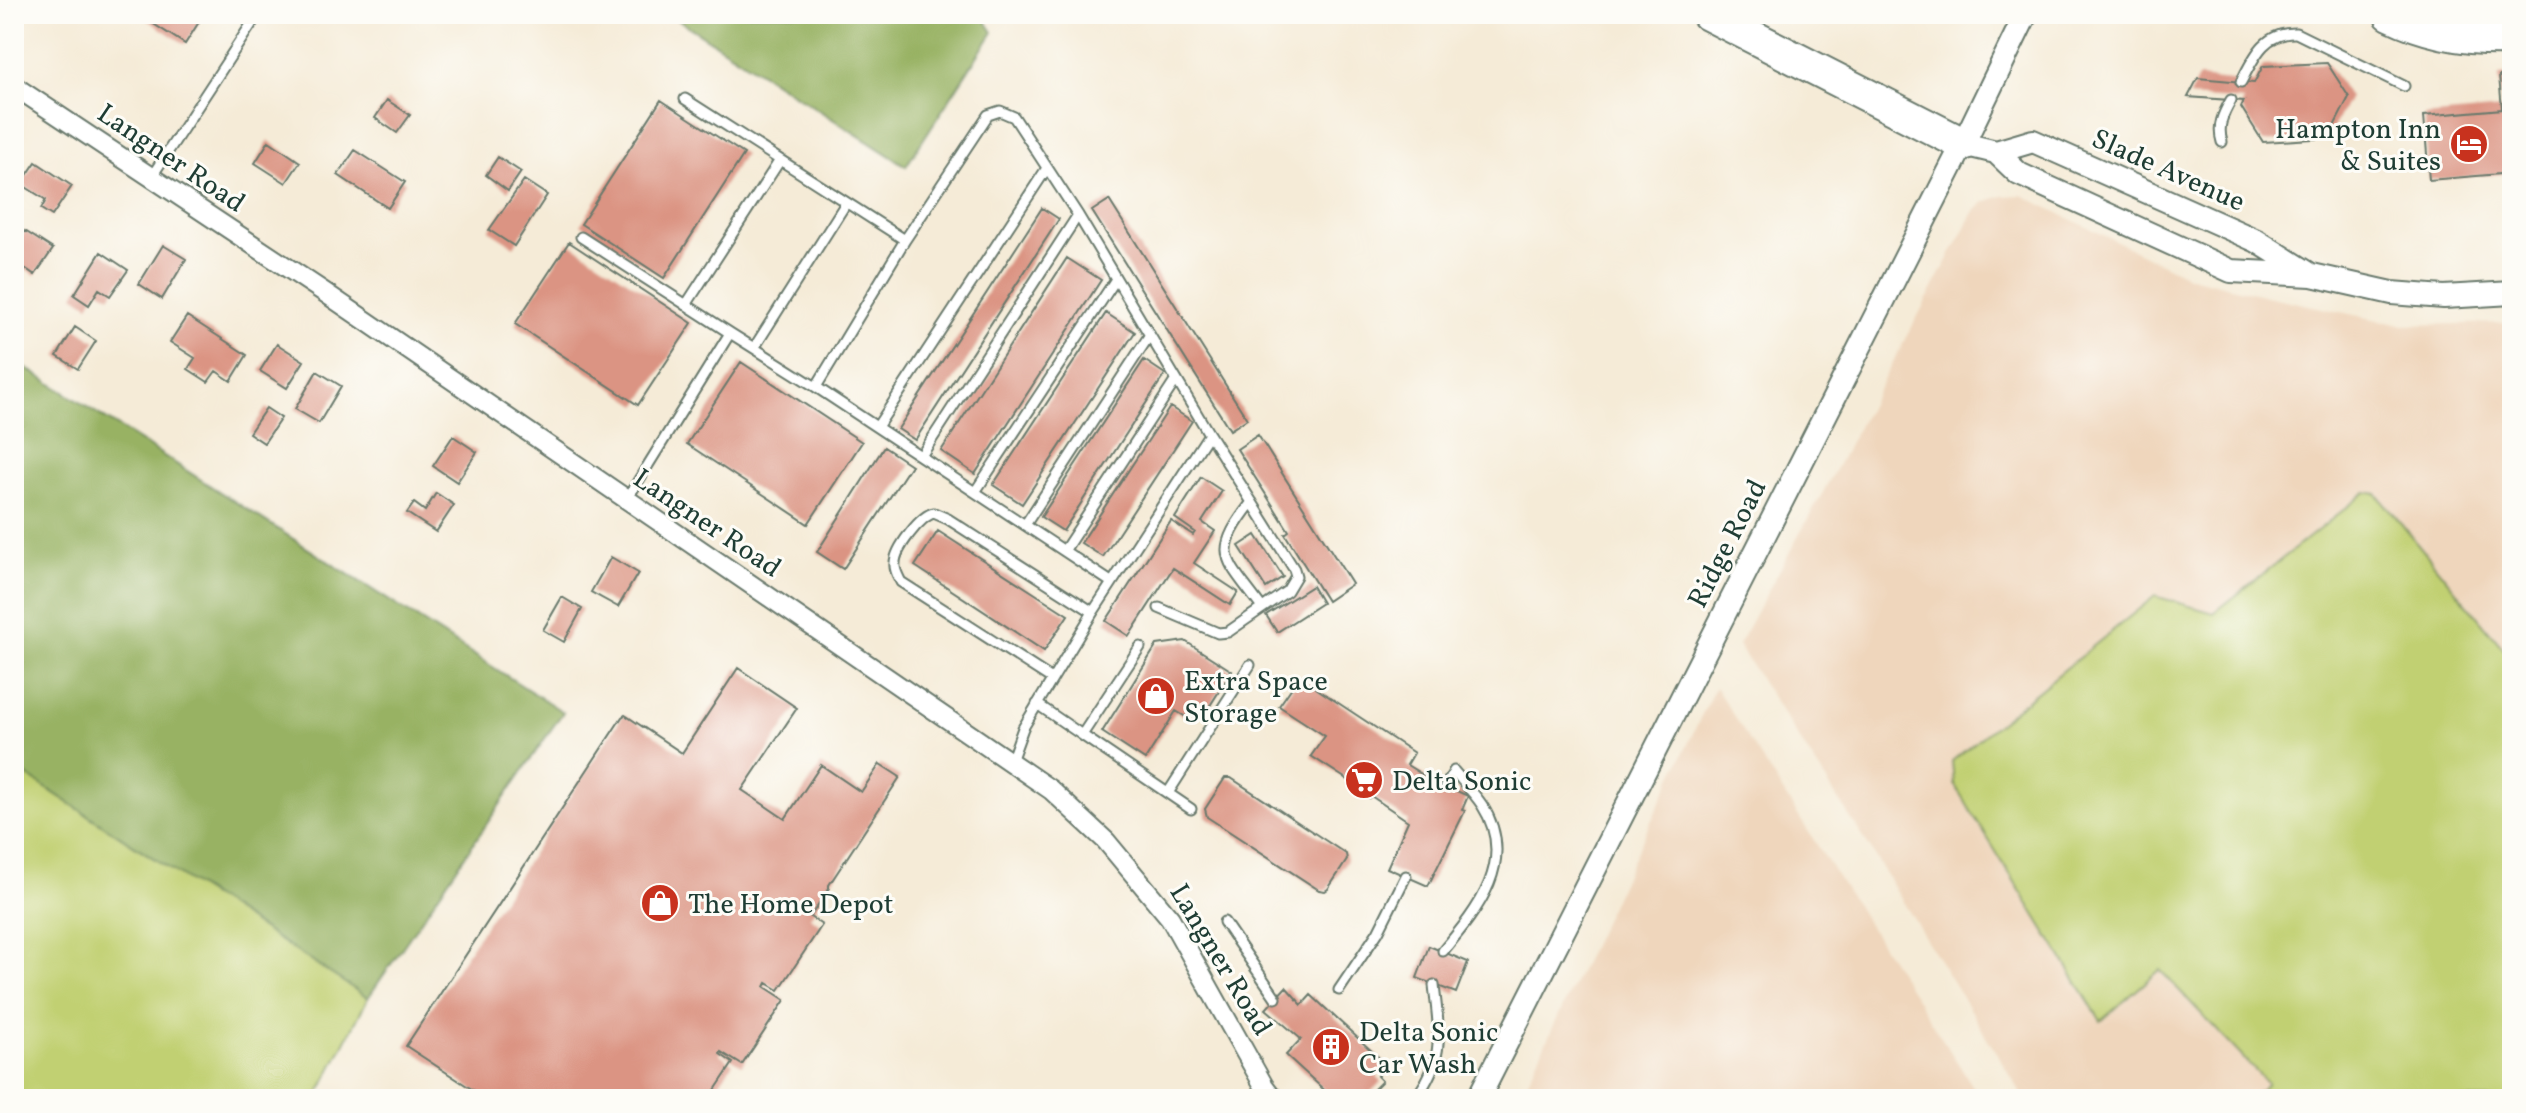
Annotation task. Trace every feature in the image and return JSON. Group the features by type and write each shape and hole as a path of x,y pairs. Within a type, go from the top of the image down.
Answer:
{"highway":[{"path":"1708,14 1963,144"},
{"path":"2390,14 2412,25 2452,35 2483,39 2512,38"},
{"path":"2443,14 2491,17 2500,14"}],"street":[{"name":"Ridge Road","path":"1478,1099 2026,14"},
{"name":"Langner Road","path":"14,86 152,176 1072,808 1106,841 1178,931 1274,1099"},
{"name":"Slade Avenue","path":"1996,152 2033,141 2257,241 2312,275"},
{"name":"Slade Avenue","path":"1963,144 1996,152 2019,174 2231,271 2312,275 2392,293 2444,297 2512,293"}],"lane":[{"path":"152,176 258,14"},
{"path":"2241,82 2253,59 2269,39 2296,33 2404,86"},
{"path":"685,99 905,240"},
{"path":"2222,142 2220,122 2231,100"},
{"path":"816,387 905,240 988,115 1000,111 1014,117 1078,215 1296,576 1287,591 1228,632 1218,633 1159,608"},
{"path":"686,305 780,160"},
{"path":"877,427 1047,168"},
{"path":"754,348 846,203"},
{"path":"921,456 1078,215"},
{"path":"581,237 816,387 1111,582"},
{"path":"975,492 1116,279"},
{"path":"626,500 730,333"},
{"path":"1025,525 1149,336"},
{"path":"1064,551 1176,380"},
{"path":"1010,764 1023,728 1052,679 1111,582 1209,434"},
{"path":"1252,502 1235,524 1225,548 1228,561 1262,608"},
{"path":"1052,679 901,582 894,565 896,555 921,519 934,513 1093,612"},
{"path":"1082,735 1140,647"},
{"path":"1168,793 1250,665"},
{"path":"1037,704 1191,809"},
{"path":"1443,951 1477,911 1492,875 1497,844 1493,826 1482,804 1454,771 1446,786"},
{"path":"1339,990 1378,932 1406,876"},
{"path":"1224,922 1276,998"},
{"path":"1415,1099 1430,1075 1439,1050 1434,985"}],"shaded area":[{"path":"2022,195 2187,276 2401,325 2512,323 2512,1099 2025,1099 1866,842 1738,645 1974,212 1984,202 2002,196"},
{"path":"1715,687 1981,1099 1519,1099"}],"green space":[{"path":"669,14 981,14 993,32 906,166"},
{"path":"14,360 563,712 368,998 14,767"},
{"path":"2366,492 2377,494 2512,659 2512,1099 2252,1099 2267,1083 2160,970 2101,1021 1954,784 1952,761 2155,596 2214,613"},
{"path":"14,767 368,998 316,1099 14,1099"}],"building":[{"path":"138,14 204,14 185,44"},
{"path":"2327,63 2349,97 2328,138 2263,142 2241,107 2244,101 2188,97 2198,78 2254,83 2263,66"},
{"name":"Hampton Inn & Suites","path":"2512,75 2512,173 2429,180 2424,116 2502,109 2499,76"},
{"path":"387,100 410,115 397,133 375,118"},
{"path":"661,100 744,154 664,278 581,224"},
{"path":"269,141 300,162 286,183 255,163"},
{"path":"355,150 405,182 388,208 338,175"},
{"path":"498,157 521,172 508,191 486,175"},
{"path":"36,162 72,186 52,216 41,209 46,200 21,184"},
{"path":"524,180 547,195 514,246 489,230"},
{"path":"1109,200 1247,419 1230,430 1092,211"},
{"path":"1042,208 1059,219 915,440 898,429"},
{"path":"25,231 53,249 35,275 26,269 14,288 14,248"},
{"path":"569,242 692,323 638,405 515,324"},
{"path":"163,245 186,259 162,299 139,284"},
{"path":"101,252 128,270 110,296 99,289 89,305 74,295"},
{"path":"1067,258 1101,280 975,474 941,451"},
{"path":"1106,313 1135,332 1022,504 993,485"},
{"path":"187,316 247,355 231,381 216,371 208,382 188,369 195,358 170,342"},
{"path":"75,327 96,341 78,369 57,356"},
{"path":"277,344 304,361 287,388 260,371"},
{"path":"1144,360 1165,374 1063,531 1041,517"},
{"path":"741,362 862,442 808,524 687,444"},
{"path":"317,371 341,386 319,423 295,409"},
{"path":"1170,407 1192,421 1103,557 1081,543"},
{"path":"266,408 281,418 264,443 249,433"},
{"path":"1258,435 1352,584 1327,601 1285,534 1289,531 1237,449"},
{"path":"453,436 477,452 457,482 433,466"},
{"path":"884,447 911,465 843,569 817,552"},
{"path":"1201,477 1222,491 1202,522 1215,531 1194,563 1238,592 1230,605 1173,568 1129,636 1106,621 1171,521 1193,535 1195,532 1175,518"},
{"path":"436,493 454,505 436,532 407,513 414,503 425,511"},
{"path":"938,531 1068,615 1044,651 915,566"},
{"path":"1256,535 1283,577 1266,588 1239,546"},
{"path":"611,557 638,573 618,607 591,592"},
{"path":"1312,586 1322,603 1277,632 1266,615"},
{"path":"562,597 582,609 564,642 543,630"},
{"path":"1185,641 1232,671 1204,715 1193,708 1186,717 1176,711 1145,760 1102,732 1157,645"},
{"name":"The Home Depot","path":"738,668 797,708 742,790 785,819 821,765 861,792 880,764 900,777 810,917 822,925 779,990 767,983 765,987 785,1000 742,1065 721,1052 733,1063 709,1099 487,1099 406,1046 622,717 625,715 682,753"},
{"path":"1299,677 1414,753 1407,765 1468,796 1462,810 1465,811 1428,886 1387,868 1408,821 1349,785 1351,782 1311,756 1325,736 1279,706"},
{"path":"1225,778 1231,778 1346,854 1347,860 1328,889 1319,890 1207,817 1205,809"},
{"path":"1429,946 1468,962 1456,993 1417,978"},
{"name":"Delta Sonic Car Wash","path":"1286,987 1302,1005 1311,995 1387,1065 1377,1076 1382,1081 1371,1092 1378,1099 1334,1099 1286,1055 1301,1039 1266,1009"}],"place":[{"name":"Hampton Inn & Suites","path":"2469,144"},
{"name":"Extra Space Storage","path":"1156,696"},
{"name":"Delta Sonic","path":"1364,780"},
{"name":"The Home Depot","path":"660,903"},
{"name":"Delta Sonic Car Wash","path":"1331,1047"}]}
